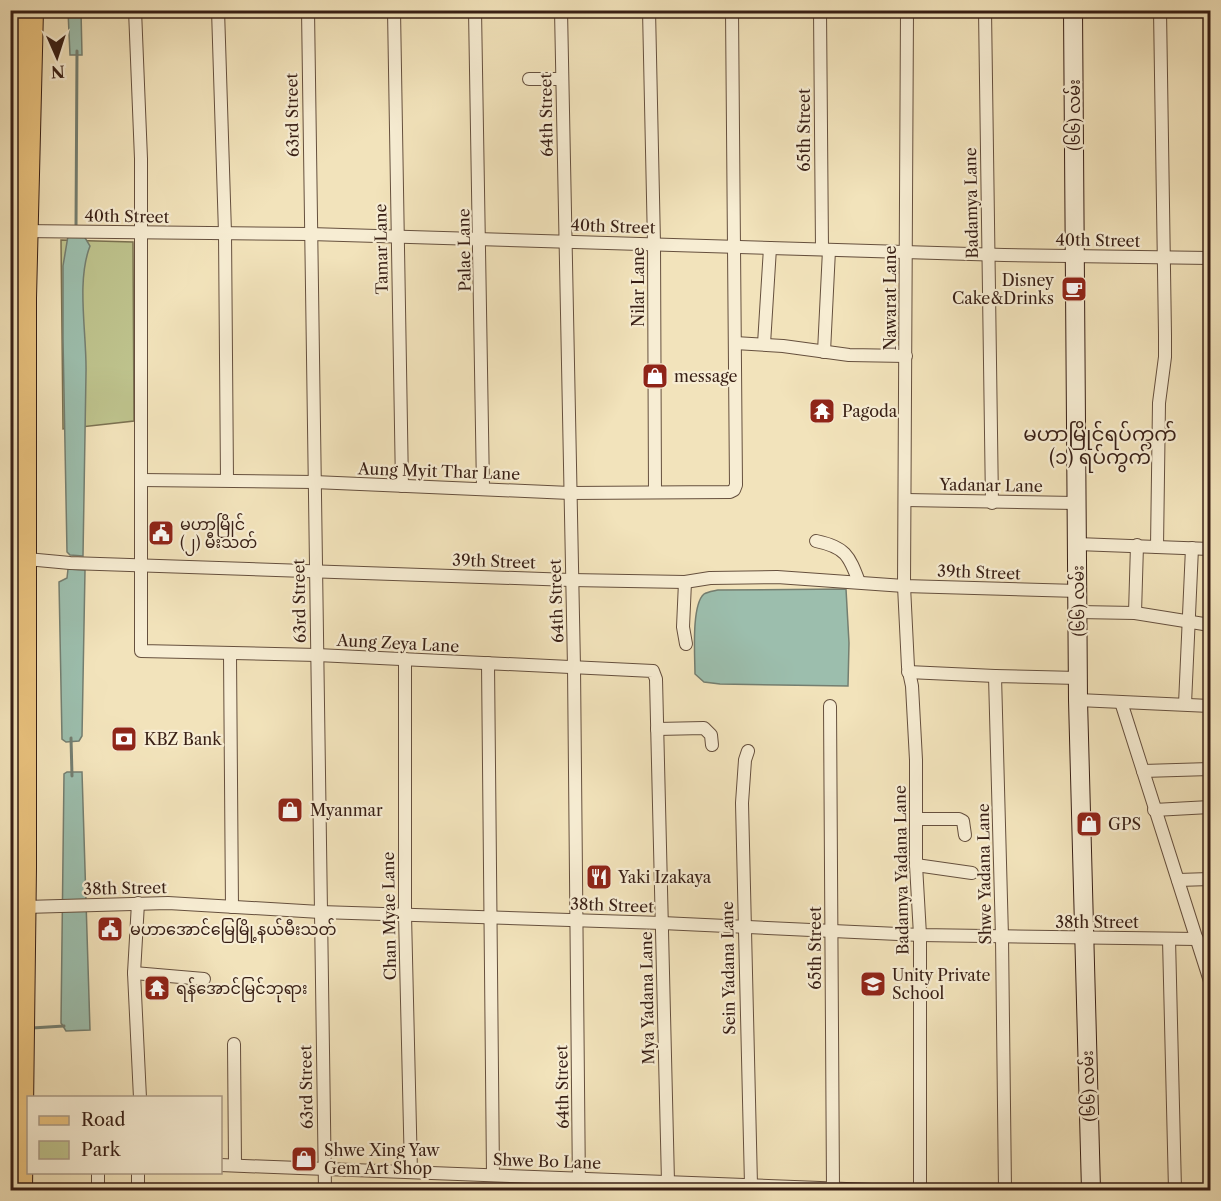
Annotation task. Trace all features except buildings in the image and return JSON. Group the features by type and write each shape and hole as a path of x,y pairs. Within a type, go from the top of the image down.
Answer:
{"main road":[{"path":"17,10 18,180 21,231 17,259 25,907 19,930"},
{"path":"18,180 33,10"},
{"path":"21,559 12,852 19,930 16,1033 22,1191"}],"street":[{"path":"135,10 141,159 141,564"},
{"path":"218,10 225,233 227,480"},
{"name":"63rd Street","path":"308,10 325,1191"},
{"name":"Tamar Lane","path":"394,10 402,486"},
{"name":"Palae Lane","path":"476,10 483,489"},
{"name":"64th Street","path":"561,10 574,667 579,1185"},
{"name":"Nilar Lane","path":"649,10 654,244 655,492"},
{"path":"732,10 735,343 764,344 849,355 906,356"},
{"name":"65th Street","path":"820,10 825,250 824,352"},
{"name":"Nawarat Lane","path":"904,586 906,10"},
{"name":"Badamya Lane","path":"985,10 992,503"},
{"name":"(၆၆) လမ်း","path":"1073,10 1078,700 1091,1191"},
{"path":"1157,547 1159,404 1165,357 1160,10"},
{"path":"529,79 562,79"},
{"name":"40th Street","path":"21,231 310,234 825,250 1210,258"},
{"path":"764,344 770,248"},
{"path":"1210,248 1210,258"},
{"name":"Aung Myit Thar Lane","path":"141,480 314,482 570,493 730,492 735,490 735,343"},
{"name":"Yadanar Lane","path":"906,500 1076,503"},
{"path":"816,541 834,544 842,549 852,563 859,582"},
{"path":"1077,544 1210,549"},
{"path":"1135,613 1137,545"},
{"path":"1185,704 1192,548"},
{"name":"39th Street","path":"21,559 571,580 685,582 710,578 777,577 904,586 1078,591"},
{"name":"Aung Zeya Lane","path":"141,564 141,651 230,655 317,655 653,671"},
{"path":"685,582 683,627 686,644"},
{"name":"Badamya Yadana Lane","path":"904,586 908,672 912,686 914,718 916,865 920,935 920,1191"},
{"path":"1078,612 1135,613 1210,625"},
{"path":"230,655 232,907"},
{"name":"Chan Myae Lane","path":"405,659 405,915 411,1172"},
{"path":"488,663 493,1175"},
{"name":"Mya Yadana Lane","path":"653,671 656,679 668,1182"},
{"path":"908,672 1078,678"},
{"name":"Shwe Yadana Lane","path":"995,676 1002,937 1005,1191"},
{"path":"1078,700 1210,706"},
{"path":"1121,702 1210,981"},
{"name":"65th Street","path":"831,706 833,1190"},
{"path":"657,729 704,728 711,735 712,745"},
{"name":"Sein Yadana Lane","path":"748,751 745,760 742,803 751,1185"},
{"path":"1143,771 1210,769"},
{"path":"1155,810 1210,807"},
{"path":"916,819 959,819 963,821 965,835"},
{"path":"916,865 972,873"},
{"path":"1178,880 1210,879"},
{"path":"138,903 134,973 141,1096"},
{"name":"38th Street","path":"25,907 138,903 920,935 1197,939"},
{"path":"1169,939 1175,1191"},
{"path":"134,973 204,979"},
{"path":"234,1044 235,1165"},
{"name":"Shwe Bo Lane","path":"222,1165 493,1175 579,1185 668,1182 872,1191"},
{"path":"98,1174 98,1191"},
{"path":"138,1174 138,1191"}],"green space":[{"path":"61,240 133,242 134,421 63,429"}],"shaded area":[{"path":"68,11 81,11 82,55 70,55"},
{"path":"68,236 84,236 90,246 86,260 83,292 86,373 83,556 70,555 67,552 63,266"},
{"path":"68,569 85,570 82,736 79,741 66,742 62,739 59,582 67,578"},
{"path":"846,589 849,643 848,686 720,684 704,682 695,674 695,620 700,600 704,594 718,590"},
{"path":"82,772 90,1030 66,1031 61,1023 64,774"}],"waterway":[{"path":"76,228 77,51"},
{"path":"71,738 72,776"},
{"path":"32,1028 64,1026"}],"place":[{"name":"Disney Cake&Drinks","path":"1074,289"},
{"name":"message","path":"655,376"},
{"name":"Pagoda","path":"822,411"},
{"name":"မဟာမြိုင် (၂) မီးသတ်","path":"161,533"},
{"name":"KBZ Bank","path":"124,739"},
{"name":"Myanmar","path":"290,810"},
{"name":"GPS","path":"1089,824"},
{"name":"Yaki Izakaya","path":"599,877"},
{"name":"မဟာအောင်မြေမြို့နယ်မီးသတ်","path":"110,929"},
{"name":"Unity Private School","path":"873,984"},
{"name":"ရန်အောင်မြင်ဘုရား","path":"157,988"},
{"name":"Shwe Xing Yaw Gem Art Shop","path":"304,1159"}],"district":[{"name":"မဟာမြိုင်ရပ်ကွက် (၁) ရပ်ကွက်","path":"1100,446"}]}
